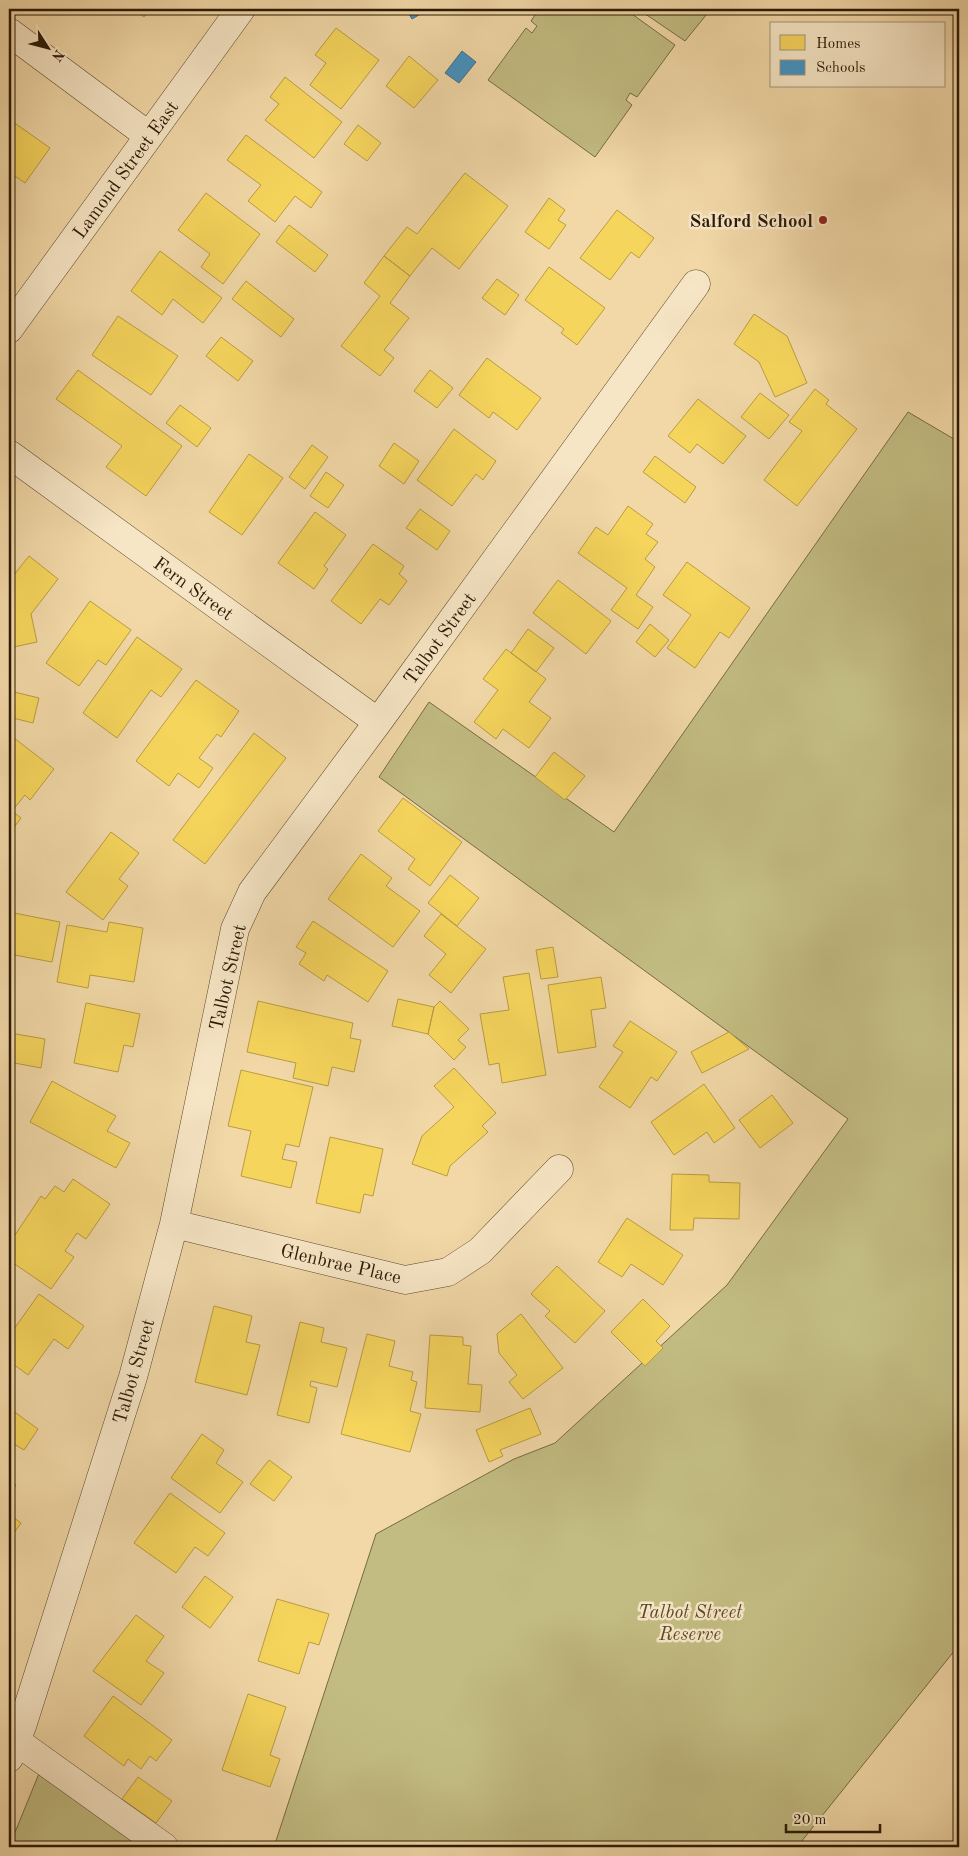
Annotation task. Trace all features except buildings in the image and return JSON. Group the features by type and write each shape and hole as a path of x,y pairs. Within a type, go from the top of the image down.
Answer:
{"street":[{"name":"Lamond Street East","path":"9,329 241,9"},
{"path":"9,32 148,136"},
{"name":"Talbot Street","path":"14,1737 133,1377 174,1224 235,929 252,892 696,284"},
{"name":"Fern Street","path":"9,454 378,722"},
{"name":"Glenbrae Place","path":"174,1224 405,1280 448,1272 480,1251 559,1169"},
{"path":"14,1737 164,1847"}],"green space":[{"path":"539,9 625,9 675,45 637,97 630,93 626,100 632,105 595,157 488,80 526,28 532,33 537,26 531,21"},
{"path":"638,9 711,9 685,41"},
{"name":"Talbot Street Reserve","path":"908,412 959,442 959,1645 797,1847 274,1847 376,1534 514,1459 555,1443 727,1285 848,1119 379,777 429,702 614,832"},
{"path":"47,1754 179,1847 9,1847"}],"place":[{"name":"Salford School","path":"823,220"}]}
